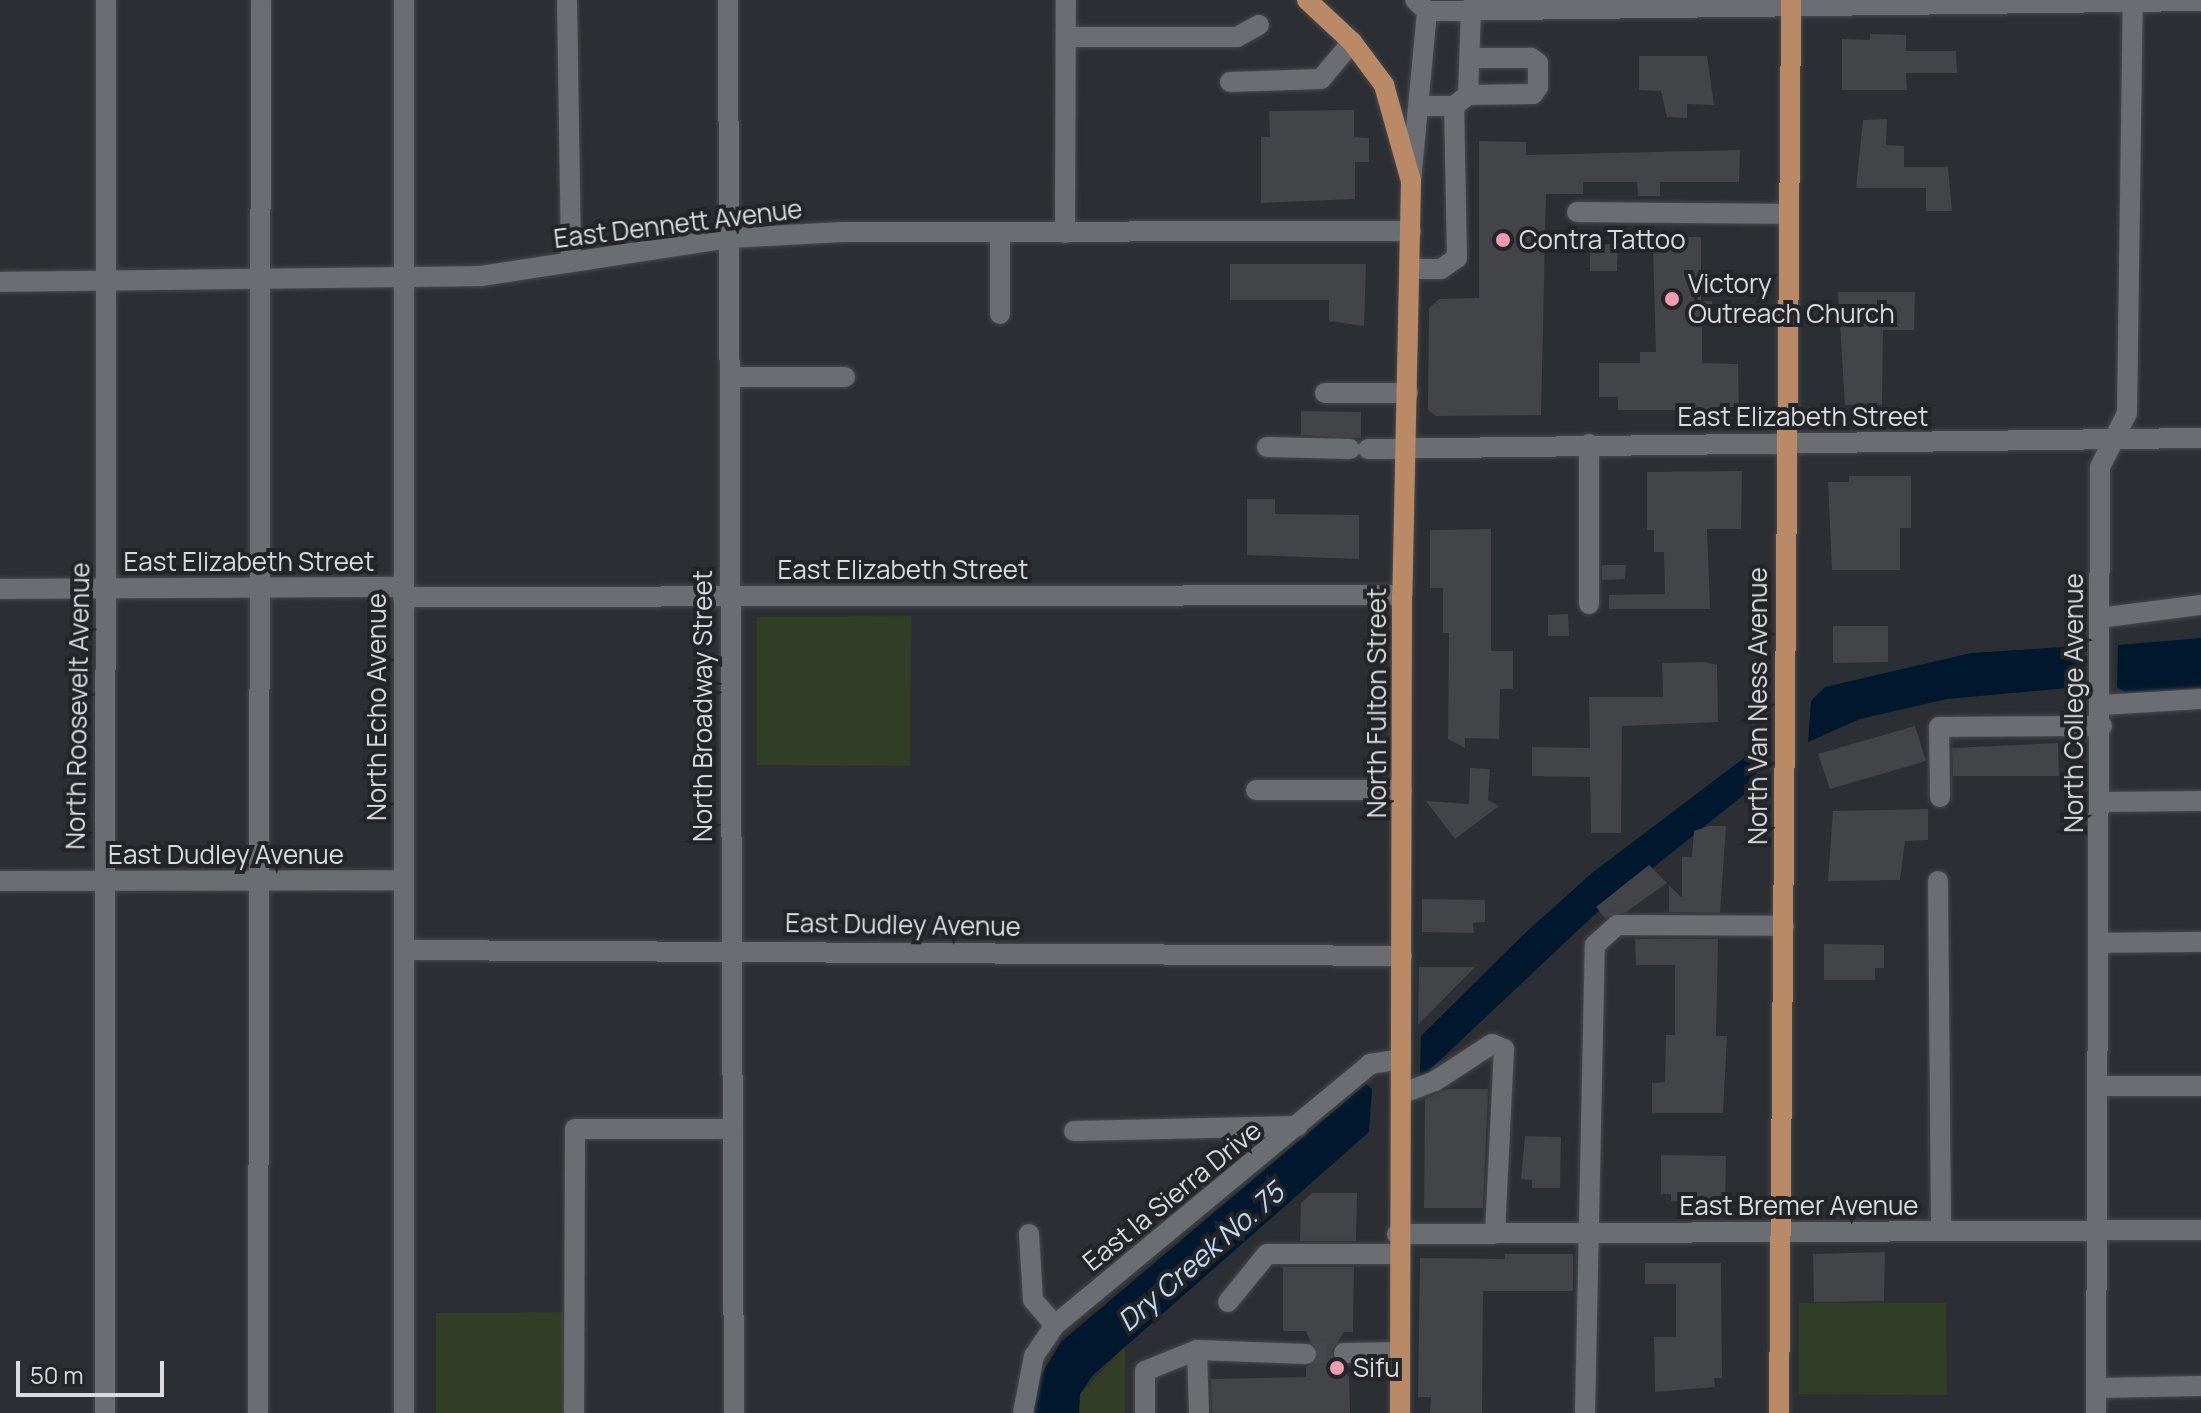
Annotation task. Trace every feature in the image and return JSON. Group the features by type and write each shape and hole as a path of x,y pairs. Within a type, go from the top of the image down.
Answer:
{"main road":[{"path":"1307,0 1352,42 1384,85 1411,181"},
{"name":"North Van Ness Avenue","path":"1779,1413 1791,2"},
{"name":"North Fulton Street","path":"1400,1413 1398,1244 1402,595 1411,181"}],"street":[{"name":"North Roosevelt Avenue","path":"105,1413 102,881 106,589 106,0"},
{"path":"258,1413 256,881 261,0"},
{"name":"North Echo Avenue","path":"404,0 404,1413"},
{"path":"567,0 571,262"},
{"name":"North Broadway Street","path":"728,0 731,377 727,949 733,1129 734,1413"},
{"path":"1065,233 1066,0"},
{"name":"North College Avenue","path":"2096,1413 2102,716 2100,467 2127,413 2133,1"},
{"path":"1421,6 2201,1"},
{"name":"North Fulton Street","path":"1411,181 1420,106 1421,6"},
{"path":"1411,269 1441,269 1457,258 1461,100 1471,58 1471,7"},
{"path":"1066,37 1237,37 1259,25"},
{"path":"1230,82 1321,79 1352,42"},
{"path":"1420,106 1533,94 1538,87 1538,63 1531,58 1471,58"},
{"path":"1577,212 1789,214"},
{"name":"East Dennett Avenue","path":"0,282 404,280 571,262 730,238 1411,231"},
{"path":"1000,233 1000,314"},
{"path":"731,377 845,377"},
{"path":"1325,393 1408,393"},
{"name":"East Elizabeth Street","path":"1267,447 1359,449 1405,445 2201,438"},
{"path":"1589,444 1589,604"},
{"name":"East Elizabeth Street","path":"0,589 257,587 730,596 1402,595"},
{"path":"2099,618 2201,605"},
{"path":"1940,797 1939,727 2102,716 2201,699"},
{"path":"1256,790 1402,790"},
{"path":"2101,802 2201,801"},
{"name":"East Dudley Avenue","path":"0,881 404,880"},
{"path":"1938,881 1941,1231"},
{"path":"1585,1413 1585,1233 1595,945 1602,934 1617,925 1784,926"},
{"path":"2099,943 2201,942"},
{"name":"East Dudley Avenue","path":"404,950 727,949 1402,956"},
{"path":"1401,1094 1435,1081 1492,1044 1504,1049 1495,1234"},
{"name":"East la Sierra Drive","path":"1023,1413 1034,1356 1055,1325 1370,1064 1401,1062"},
{"path":"2098,1086 2201,1086"},
{"path":"1074,1131 1298,1126"},
{"path":"574,1413 575,1129 733,1129"},
{"name":"East Bremer Avenue","path":"1228,1302 1267,1254 1495,1234 2201,1230"},
{"path":"1029,1234 1033,1300 1055,1325"},
{"path":"1145,1413 1145,1371 1197,1350 1306,1354"},
{"path":"1197,1350 1199,1413"},
{"path":"1344,1353 1400,1352"},
{"path":"2096,1388 2201,1386"}],"green space":[{"path":"911,616 910,766 757,765 757,617"},
{"path":"1799,1303 1946,1303 1947,1395 1799,1394"},
{"path":"571,1312 571,1413 436,1413 436,1313"},
{"path":"1125,1346 1125,1413 1079,1413 1080,1394"}],"water":[{"path":"2201,638 2201,688 2125,692 2117,687 2118,645"},
{"path":"2079,646 2079,687 1947,699 1860,719 1808,742 1811,701 1825,687 1971,653"},
{"path":"1756,749 1756,785 1593,916 1420,1079 1421,1036 1523,935 1592,873"},
{"name":"Dry Creek No. 75","path":"1366,1084 1372,1089 1369,1132 1093,1375 1080,1394 1079,1413 1032,1413 1035,1385 1061,1342"}],"building":[{"path":"1870,34 1906,35 1906,51 1956,51 1957,73 1906,73 1907,90 1842,90 1842,39 1870,40"},
{"path":"1639,56 1707,56 1714,105 1687,104 1687,118 1667,117 1661,91 1639,90"},
{"path":"1354,110 1354,137 1369,138 1369,162 1355,162 1355,199 1261,203 1261,137 1270,137 1269,111"},
{"path":"1887,119 1886,145 1904,146 1904,167 1948,167 1952,211 1926,211 1926,188 1856,188 1863,120"},
{"path":"1479,141 1526,142 1526,155 1740,150 1739,182 1660,182 1660,196 1638,196 1637,182 1583,182 1583,194 1546,194 1541,415 1436,416 1428,410 1429,308 1439,299 1479,298"},
{"path":"1671,237 1701,237 1701,301 1712,301 1712,320 1702,320 1702,363 1738,364 1739,410 1618,410 1618,397 1599,397 1599,363 1640,363 1640,352 1656,352 1653,250 1670,249"},
{"path":"1590,242 1618,242 1617,271 1590,271"},
{"path":"1230,264 1366,264 1364,326 1329,321 1329,300 1230,300"},
{"path":"1838,292 1915,292 1914,330 1883,330 1882,405 1845,405"},
{"path":"1301,411 1361,412 1361,438 1301,435"},
{"path":"1742,471 1741,529 1707,529 1710,609 1609,609 1609,595 1665,594 1664,552 1654,552 1654,530 1647,530 1647,472"},
{"path":"1849,476 1911,476 1911,528 1900,528 1900,570 1832,570 1828,482 1849,482"},
{"path":"1247,499 1275,499 1275,514 1359,515 1359,559 1247,555"},
{"path":"1491,529 1491,651 1513,651 1513,689 1500,689 1499,739 1465,738 1465,748 1448,739 1449,633 1443,633 1443,588 1430,588 1430,530"},
{"path":"1602,565 1626,565 1625,579 1602,580"},
{"path":"1568,614 1569,636 1548,636 1548,615"},
{"path":"1833,626 1888,626 1888,662 1833,663"},
{"path":"1705,662 1717,665 1718,722 1622,726 1621,833 1591,833 1590,777 1532,776 1532,747 1590,748 1589,697 1663,697 1662,663"},
{"path":"1915,726 1926,761 1830,789 1818,754"},
{"path":"2058,743 2059,776 1953,776 1952,748"},
{"path":"1470,768 1490,769 1488,800 1499,806 1455,839 1426,801 1469,804"},
{"path":"1928,809 1928,840 1905,841 1900,880 1828,881 1833,811"},
{"path":"1709,826 1726,826 1720,913 1669,912 1669,885 1682,898 1682,857 1692,857 1694,831"},
{"path":"1649,865 1667,883 1626,912 1605,918 1596,907"},
{"path":"1422,899 1485,900 1485,922 1473,923 1474,933 1422,932"},
{"path":"1635,939 1718,939 1716,1036 1727,1036 1723,1113 1652,1113 1652,1083 1665,1082 1666,1035 1675,1035 1675,965 1636,965"},
{"path":"1824,944 1884,945 1884,968 1875,968 1875,980 1824,980"},
{"path":"1419,967 1475,967 1418,1025"},
{"path":"1447,1089 1488,1089 1483,1208 1424,1208 1425,1099"},
{"path":"1525,1136 1561,1137 1560,1188 1532,1188 1532,1180 1521,1179"},
{"path":"1661,1155 1726,1156 1725,1202 1671,1201 1671,1194 1661,1194"},
{"path":"1312,1193 1357,1193 1356,1241 1300,1241 1301,1203"},
{"path":"1885,1252 1884,1301 1814,1302 1813,1254"},
{"path":"1505,1254 1573,1254 1573,1291 1483,1291 1482,1413 1430,1413 1431,1397 1418,1397 1420,1258 1505,1259"},
{"path":"1645,1263 1721,1263 1722,1378 1714,1378 1715,1387 1655,1392 1654,1337 1676,1337 1676,1284 1645,1284"},
{"path":"1283,1267 1354,1267 1353,1332 1344,1332 1331,1352 1349,1377 1350,1413 1212,1413 1211,1379 1306,1377 1306,1367 1317,1360 1306,1331 1283,1331"}],"tunnel":[{"path":"1306,1354 1344,1353"}],"place":[{"name":"Contra Tattoo","path":"1503,240"},
{"name":"Victory Outreach Church","path":"1672,299"},
{"name":"Sifu","path":"1337,1368"}]}
